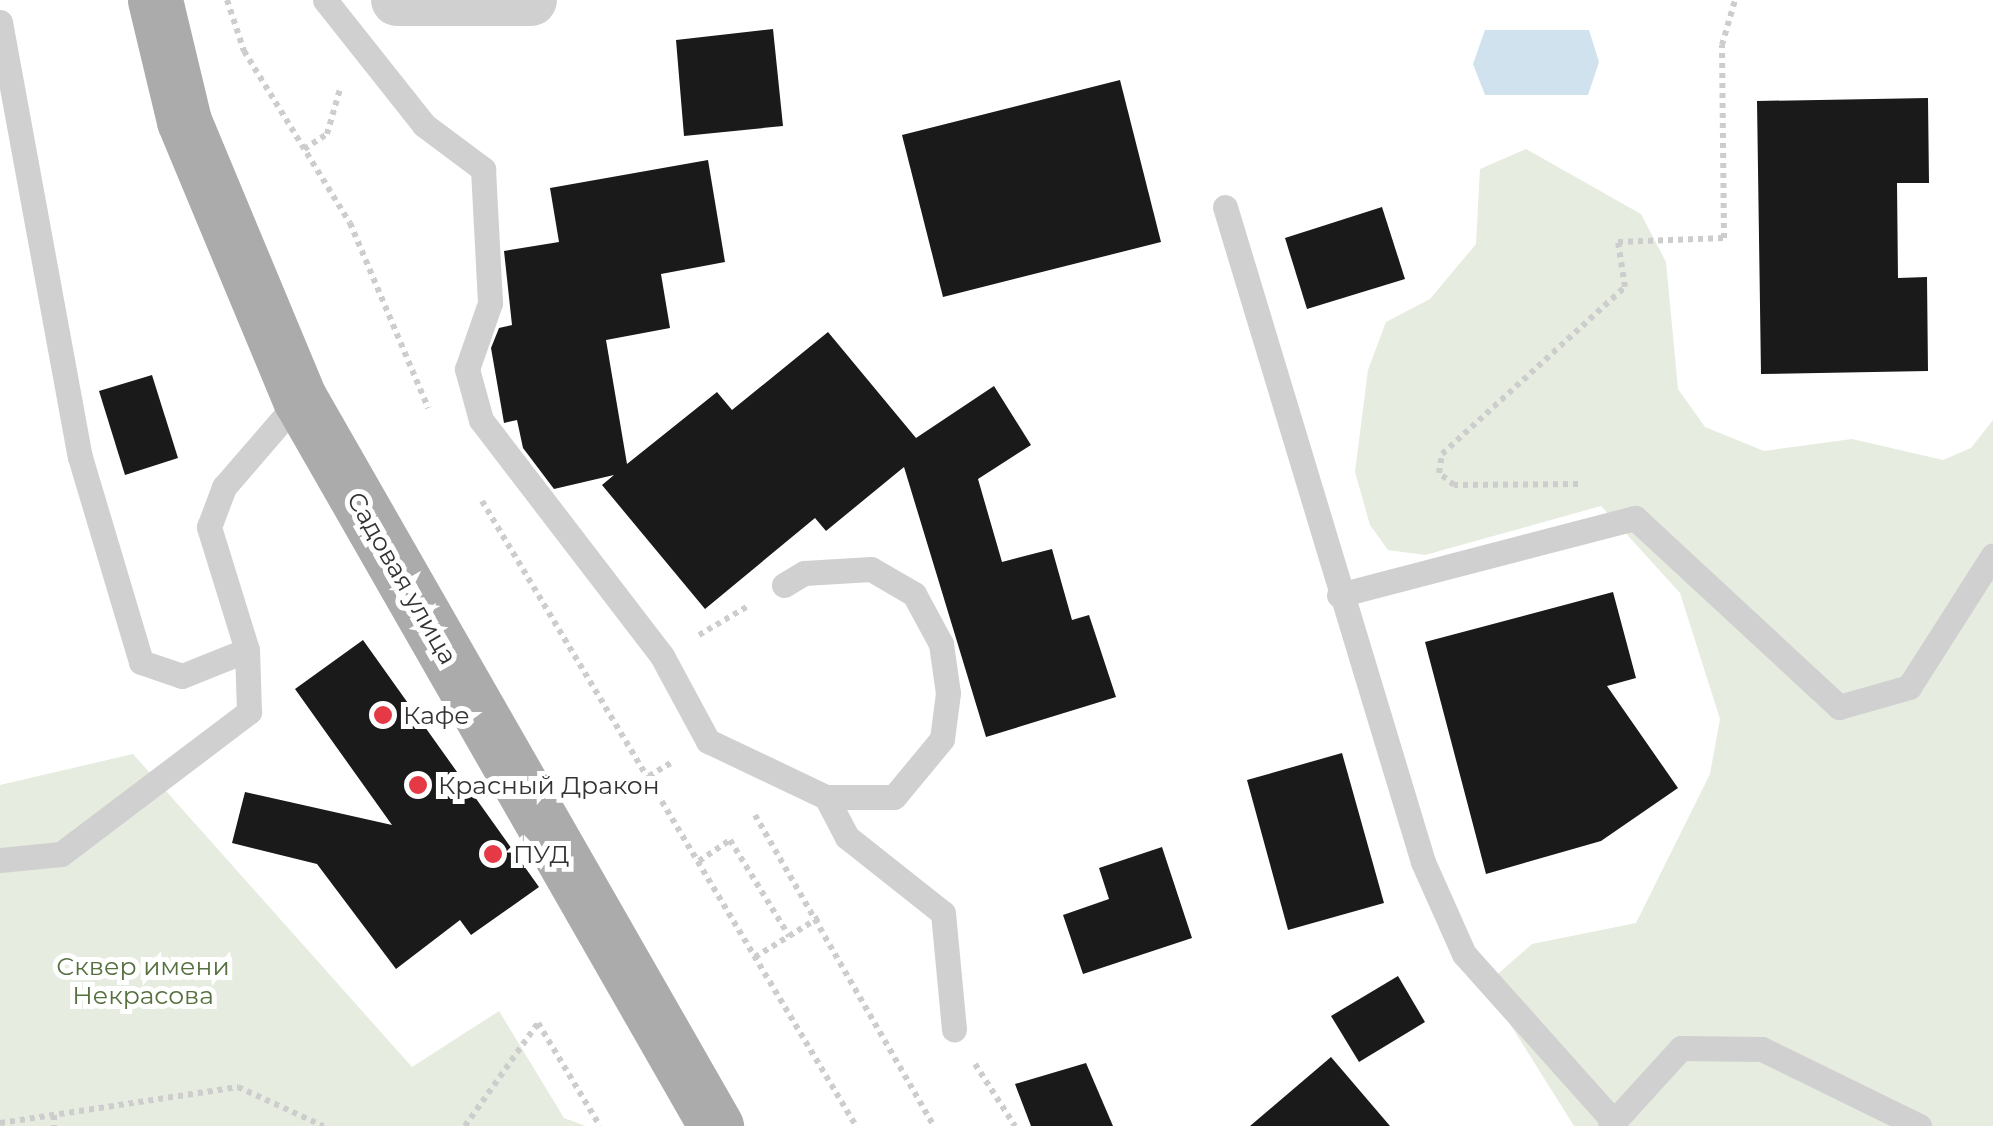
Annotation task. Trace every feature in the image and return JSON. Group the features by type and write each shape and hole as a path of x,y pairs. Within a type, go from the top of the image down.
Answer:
{"main road":[{"name":"Садовая улица","path":"156,0 184,121 300,398 716,1126"}],"street":[{"path":"397,0 531,0"}],"lane":[{"path":"325,0 424,125 483,169 490,303 468,370 480,420 662,656 708,741 826,797 894,797 942,739 948,693 941,644 914,594 871,569 804,573 784,585"},
{"path":"0,22 80,457 140,662 182,676 247,650"},
{"path":"1225,206 1424,862 1464,954 1612,1124 1681,1048 1746,1048 1919,1126"},
{"path":"0,860 61,854 249,712 247,650 209,526 224,487 300,398"},
{"path":"1340,595 1636,518 1839,707 1909,687 1993,555"},
{"path":"826,797 847,836 943,913 954,1029"}],"path":[{"path":"227,0 244,51 350,223 438,427"},
{"path":"1636,518 1606,486 1454,485 1439,473 1442,454 1625,287 1618,242 1724,238 1722,45 1735,0"},
{"path":"478,494 856,1126"},
{"path":"662,656 784,585"},
{"path":"708,741 820,917 934,1126"},
{"path":"700,861 730,840 789,936"},
{"path":"755,956 820,917"},
{"path":"465,1126 538,1023 600,1126"},
{"path":"954,1029 1014,1126"},
{"path":"0,1123 238,1088 323,1126"},
{"path":"54,1115 54,1126"}],"green space":[{"path":"1526,149 1641,214 1666,262 1678,389 1705,427 1764,451 1852,439 1943,460 1971,448 1993,420 1993,1126 1574,1126 1495,1000 1492,979 1532,944 1636,923 1710,774 1720,719 1680,593 1601,506 1425,555 1388,550 1370,525 1355,472 1368,370 1386,322 1430,299 1476,244 1480,169"},
{"name":"Сквер имени Некрасова","path":"133,754 412,1067 499,1011 564,1118 586,1126 0,1126 0,785"}],"water":[{"path":"1485,30 1589,30 1599,62 1588,95 1485,95 1473,64"}],"building":[{"path":"773,29 783,126 684,136 676,40"},
{"path":"1120,80 1161,242 943,297 902,135"},
{"path":"1928,98 1929,183 1897,183 1898,278 1927,277 1928,371 1761,374 1757,101"},
{"path":"708,160 725,262 661,274 670,328 606,340 627,464 717,392 732,410 828,332 916,438 994,386 1031,445 978,479 1002,562 1052,549 1072,620 1089,615 1116,697 986,737 904,467 826,531 815,518 705,609 602,485 614,475 554,489 523,448 517,420 504,423 491,348 499,328 512,325 504,251 559,242 550,188"},
{"path":"1382,207 1405,279 1307,309 1285,238"},
{"path":"152,375 178,458 125,475 99,391"},
{"path":"1613,592 1636,678 1607,686 1678,788 1601,841 1486,874 1425,642"},
{"path":"363,640 539,887 471,935 460,920 396,969 317,864 232,843 245,792 392,825 295,689"},
{"path":"1342,753 1384,903 1288,930 1247,780"},
{"path":"1162,847 1192,938 1083,974 1063,915 1109,899 1099,868"},
{"path":"1398,976 1425,1022 1359,1062 1331,1016"},
{"path":"1331,1057 1390,1126 1250,1126"},
{"path":"1086,1063 1113,1126 1031,1126 1015,1084"}],"place":[{"name":"Кафе","path":"383,715"},
{"name":"Красный Дракон","path":"418,785"},
{"name":"ПУД","path":"493,854"}]}
